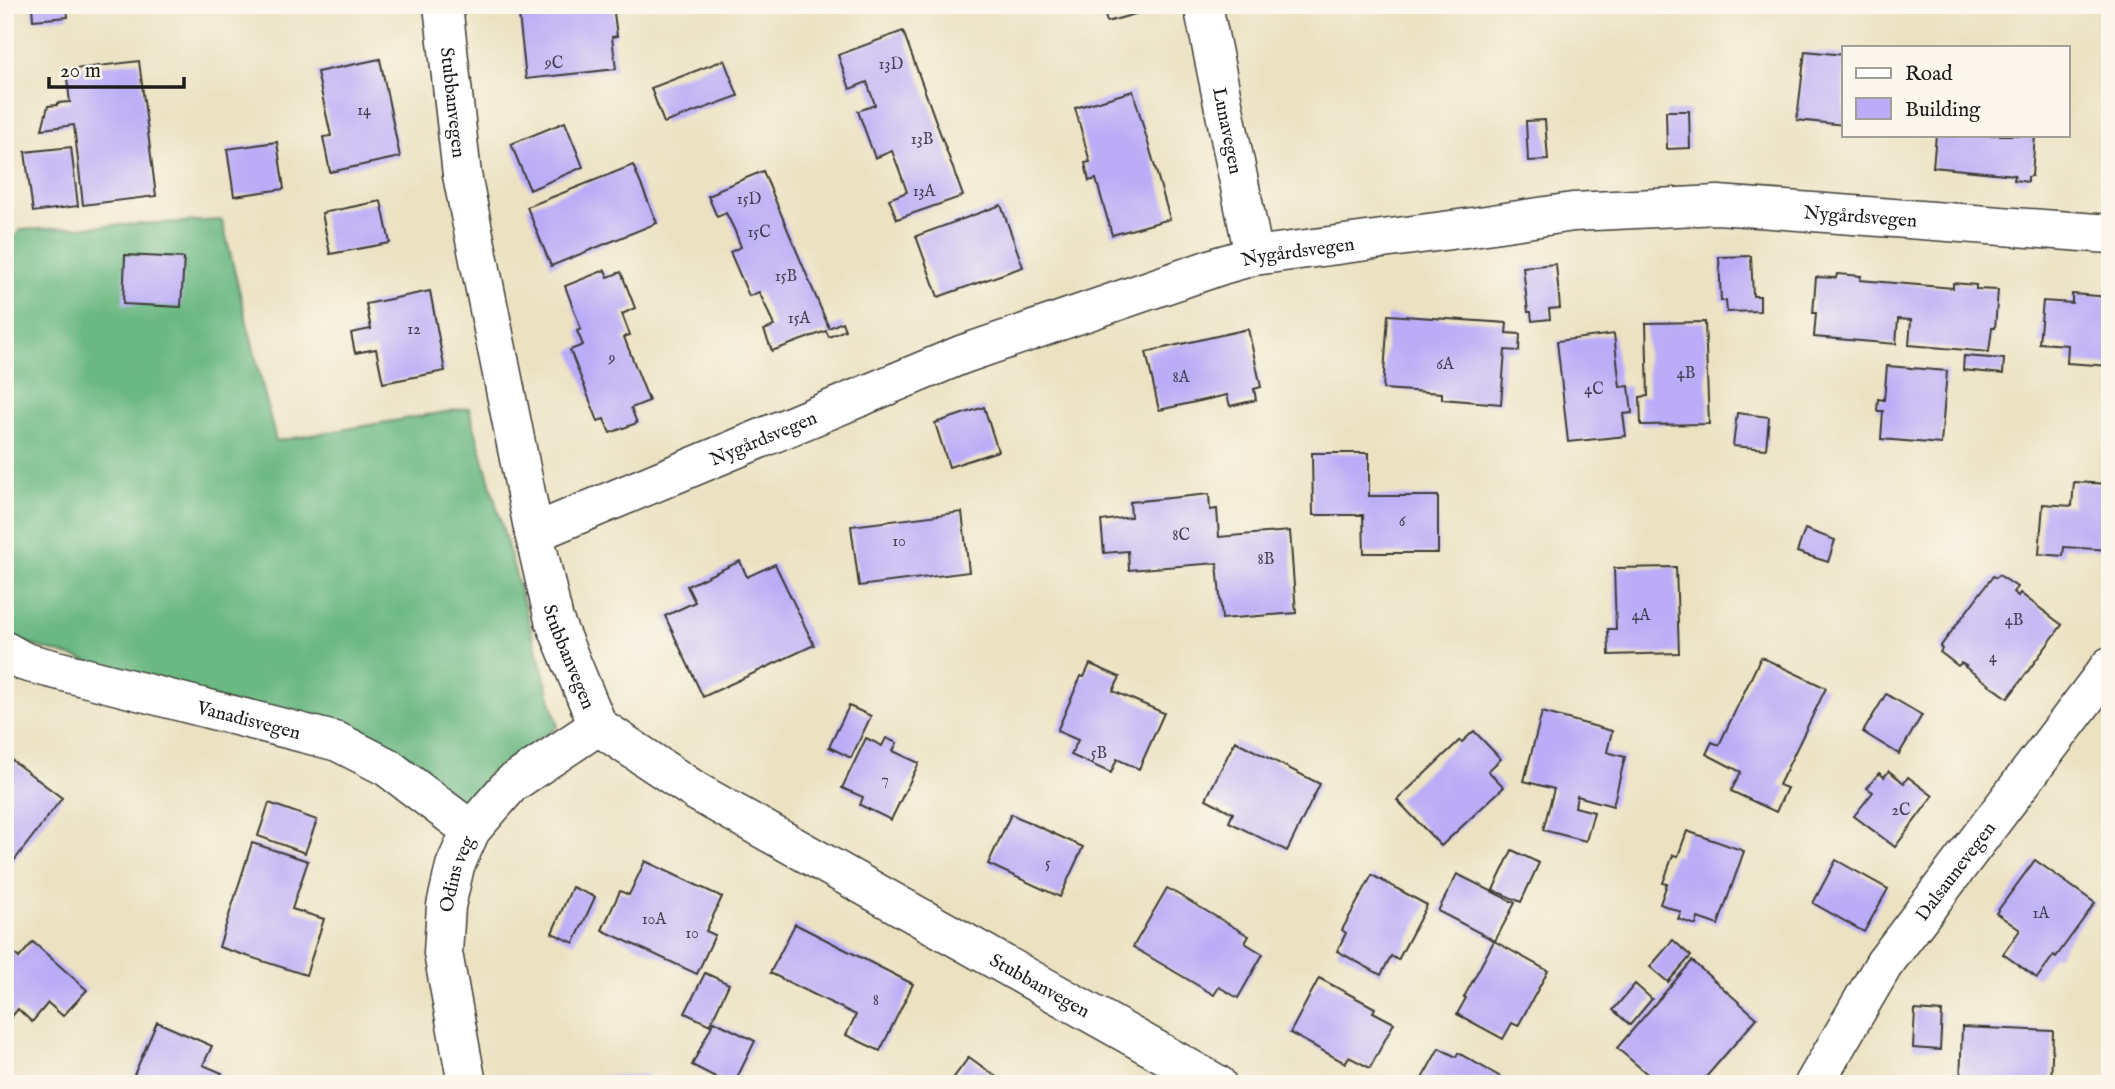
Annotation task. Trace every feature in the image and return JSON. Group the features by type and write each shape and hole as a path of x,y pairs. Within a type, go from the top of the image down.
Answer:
{"street":[{"name":"Stubbanvegen","path":"443,5 462,175 534,533 554,620 598,726 697,792 1217,1084"},
{"name":"Lunavegen","path":"1203,5 1254,256"},
{"name":"Nygårdsvegen","path":"534,533 961,355 1254,256 1573,212 1718,205 2110,234"},
{"name":"Vanadisvegen","path":"5,651 25,662 338,742 387,767 471,830"},
{"name":"Dalsaunevegen","path":"1814,1084 1884,964 2110,666"},
{"name":"Odins veg","path":"467,1084 443,953 446,906 455,866 471,830 511,784 598,726"}],"green space":[{"path":"222,220 276,441 469,408 558,726 454,810 329,732 5,637 5,250 20,230"}],"building":[{"path":"32,5 67,5 68,17 33,20"},
{"path":"539,5 578,5 578,8 613,5 617,36 612,37 616,69 526,79 519,15 540,12"},
{"path":"1102,5 1140,5 1142,12 1107,22"},
{"path":"903,31 963,196 897,219 889,199 907,192 900,172 892,151 875,158 858,111 875,105 867,82 850,89 838,55"},
{"path":"1805,51 1842,55 1842,125 1797,120"},
{"path":"380,59 400,157 330,172 323,137 331,136 317,72"},
{"path":"724,60 738,96 664,123 651,88"},
{"path":"139,61 156,196 83,205 74,125 42,129 48,106 70,102 66,70"},
{"path":"1133,91 1170,219 1112,235 1096,179 1089,181 1085,163 1090,162 1075,108"},
{"path":"1666,111 1689,111 1690,148 1667,149"},
{"path":"1545,120 1548,160 1528,161 1526,121"},
{"path":"565,122 583,167 530,190 511,144"},
{"path":"1936,136 2035,136 2032,176 2028,177 2028,182 2014,180 2015,175 1933,167"},
{"path":"277,142 284,189 234,196 227,149"},
{"path":"71,147 78,206 33,212 25,152"},
{"path":"633,165 657,223 551,266 527,207"},
{"path":"763,171 829,328 842,322 845,330 829,337 826,331 772,351 764,330 774,326 767,309 759,292 749,296 730,252 741,247 734,229 726,213 717,217 708,196"},
{"path":"381,201 390,243 330,254 322,213"},
{"path":"1001,205 1023,267 938,297 916,236"},
{"path":"125,255 184,258 181,307 123,304"},
{"path":"1751,256 1753,296 1760,296 1760,311 1727,312 1726,301 1721,301 1719,257"},
{"path":"1556,264 1560,308 1549,309 1550,319 1532,321 1531,312 1528,312 1523,267"},
{"path":"605,270 608,277 621,272 635,308 622,314 630,335 624,337 649,401 631,408 637,423 610,433 604,419 598,421 570,350 583,345 577,331 581,329 565,286"},
{"path":"1837,274 1861,276 1860,280 1953,288 1953,283 1976,285 1976,289 1998,290 1995,328 1992,328 1989,352 1909,345 1911,320 1898,319 1896,344 1814,337 1816,277 1836,278"},
{"path":"430,291 445,371 383,383 376,349 355,353 351,333 371,329 366,304"},
{"path":"2072,294 2110,297 2110,366 2067,363 2068,345 2039,343 2043,301 2072,303"},
{"path":"1388,315 1507,323 1506,333 1520,334 1519,351 1505,350 1501,404 1442,399 1442,393 1383,389"},
{"path":"1705,322 1709,424 1641,425 1640,397 1648,396 1646,323"},
{"path":"1248,329 1261,387 1254,389 1256,400 1230,406 1227,395 1159,410 1146,352"},
{"path":"1614,334 1620,387 1629,386 1632,413 1623,414 1626,436 1568,442 1557,341"},
{"path":"1964,356 2004,359 2003,374 1963,370"},
{"path":"1887,366 1947,371 1941,444 1881,439 1883,411 1877,411 1878,399 1884,400"},
{"path":"984,407 998,451 949,467 935,423"},
{"path":"1737,413 1769,417 1766,449 1733,446"},
{"path":"1312,453 1369,453 1369,496 1438,496 1438,553 1364,553 1363,515 1313,515"},
{"path":"2074,482 2110,484 2110,550 2064,547 2063,556 2039,554 2043,504 2072,506"},
{"path":"1209,494 1210,510 1217,509 1219,537 1290,531 1296,613 1222,619 1217,563 1129,570 1128,551 1104,553 1101,521 1131,517 1130,502"},
{"path":"962,512 969,572 859,586 851,526"},
{"path":"1805,529 1835,540 1828,562 1797,552"},
{"path":"740,561 747,577 775,564 814,645 703,697 665,616 695,602 687,586"},
{"path":"1676,567 1679,653 1609,655 1608,629 1616,629 1614,568"},
{"path":"1999,575 2017,587 2013,592 2018,596 2020,593 2062,625 2008,698 1966,666 1961,663 1958,666 1940,652 1940,647 1993,576 1996,578"},
{"path":"1761,657 1826,688 1779,785 1787,788 1776,812 1731,791 1741,772 1706,754 1712,742 1719,745"},
{"path":"1090,664 1120,677 1113,691 1164,713 1139,769 1117,759 1111,773 1071,755 1078,740 1057,731 1081,676 1084,677"},
{"path":"1886,694 1922,715 1899,754 1863,732"},
{"path":"849,706 871,716 851,758 829,747"},
{"path":"1542,712 1612,731 1607,752 1625,757 1613,806 1577,796 1575,807 1594,812 1586,841 1543,830 1554,789 1524,781"},
{"path":"1474,731 1501,759 1488,771 1504,787 1441,846 1397,800 1459,741 1462,742"},
{"path":"866,738 882,746 886,738 897,743 893,751 919,763 891,820 860,805 863,797 842,788"},
{"path":"1235,741 1320,784 1287,851 1229,822 1233,813 1206,799"},
{"path":"5,755 62,798 7,870 5,869"},
{"path":"1889,771 1904,783 1908,777 1933,796 1895,847 1854,816 1873,792 1867,788 1879,773 1884,777"},
{"path":"269,803 317,820 305,853 258,836"},
{"path":"1011,814 1083,847 1060,897 988,864"},
{"path":"1687,831 1744,851 1718,925 1698,918 1696,925 1678,919 1681,912 1660,904 1667,884 1663,883 1673,855 1678,856"},
{"path":"252,843 308,861 292,909 324,919 306,975 219,947"},
{"path":"1512,850 1539,863 1521,902 1493,890"},
{"path":"1836,860 1888,889 1864,932 1813,903"},
{"path":"2035,860 2095,903 2056,957 2054,955 2037,978 2003,954 2020,930 1996,913"},
{"path":"645,861 722,897 706,931 715,935 697,974 602,930 620,891 629,895"},
{"path":"1457,874 1515,903 1495,941 1438,911"},
{"path":"1372,875 1427,905 1398,960 1391,956 1381,975 1337,951 1346,933 1342,930"},
{"path":"572,887 595,897 574,943 552,933"},
{"path":"1167,888 1249,936 1245,943 1263,954 1238,998 1219,987 1214,995 1133,947"},
{"path":"795,924 913,984 880,1051 846,1035 856,1015 770,973"},
{"path":"1673,940 1691,956 1668,982 1650,967"},
{"path":"1494,941 1548,971 1518,1026 1512,1023 1503,1039 1457,1014"},
{"path":"33,942 87,990 63,1016 48,1003 32,1022 18,1009 8,1021 5,1018 5,952 9,948 19,958"},
{"path":"1692,961 1757,1018 1700,1084 1659,1084 1617,1048"},
{"path":"705,973 729,984 710,1025 685,1013"},
{"path":"1319,978 1375,1008 1373,1012 1394,1023 1370,1068 1349,1057 1345,1063 1290,1033"},
{"path":"1635,984 1652,999 1630,1025 1613,1010"},
{"path":"1915,1010 1942,1012 1940,1050 1913,1048"},
{"path":"714,1021 755,1041 734,1084 692,1065"},
{"path":"157,1022 212,1046 203,1065 222,1073 217,1084 130,1084"},
{"path":"1962,1027 2053,1031 2051,1084 1960,1084"},
{"path":"1439,1048 1456,1057 1458,1053 1513,1084 1419,1084"},
{"path":"969,1057 1006,1084 949,1084"},
{"path":"648,1075 648,1084 598,1084 598,1076"}]}
